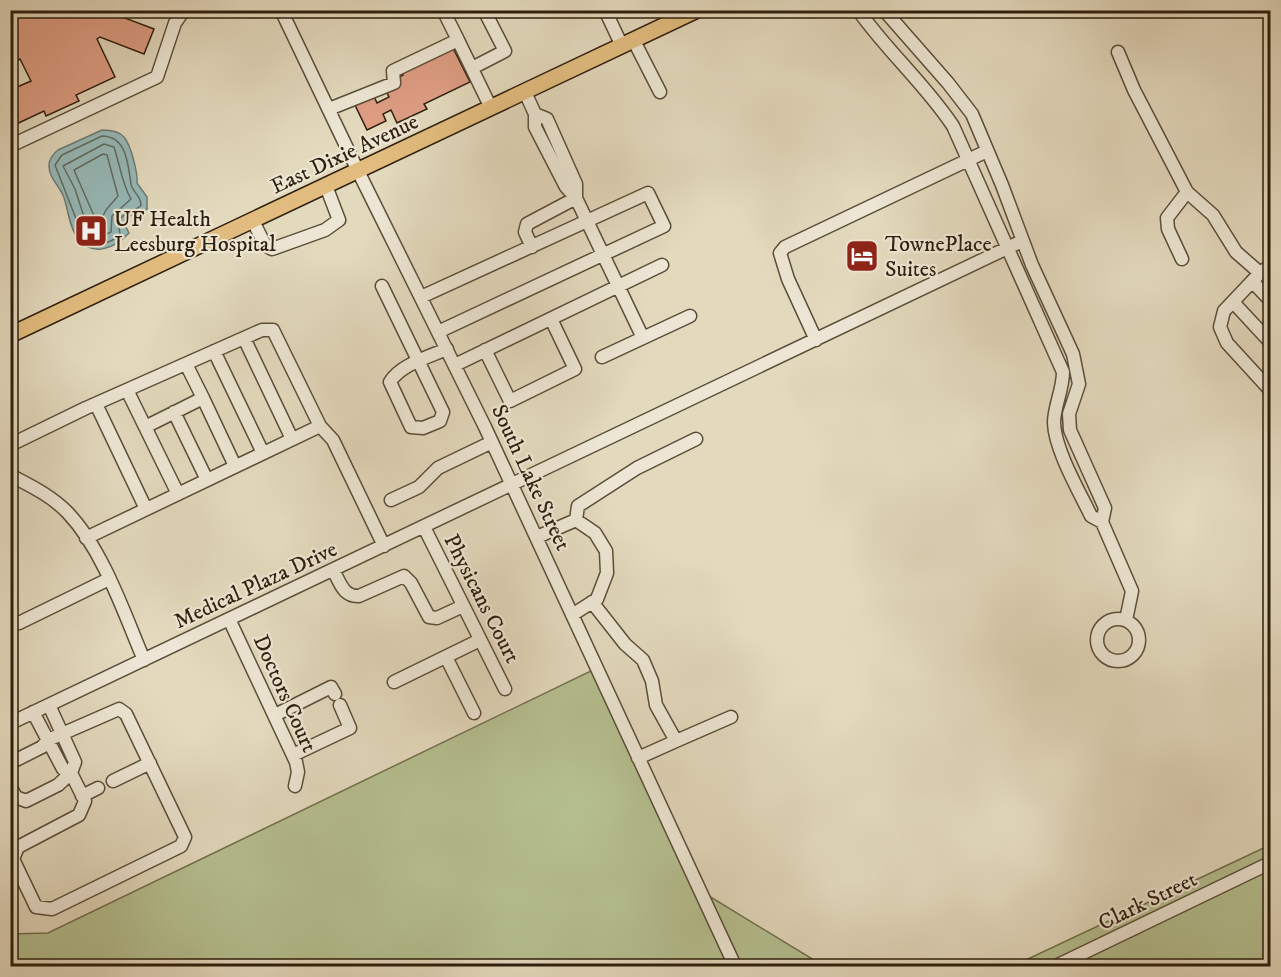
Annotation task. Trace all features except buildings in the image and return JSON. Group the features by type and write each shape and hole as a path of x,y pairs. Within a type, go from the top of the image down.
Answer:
{"main road":[{"name":"East Dixie Avenue","path":"10,335 697,10"}],"street":[{"path":"10,146 157,77 175,23 184,10"},
{"path":"456,10 446,16 491,108"},
{"path":"472,68 505,51 484,10"},
{"path":"605,10 660,92"},
{"path":"858,10 896,59 935,100 953,126 1063,372 1063,384 1054,420 1055,436 1091,516 1102,522 1132,591 1126,620"},
{"path":"884,10 972,114 1023,241 1078,368 1079,384 1069,414 1070,430 1106,508 1102,522"},
{"name":"South Lake Street","path":"287,12 329,110 513,485 735,966"},
{"path":"329,110 394,83 393,71 458,40"},
{"path":"896,59 919,50"},
{"path":"1118,52 1134,90 1187,192 1213,215 1236,252 1261,273 1270,300"},
{"path":"525,92 535,114 535,127 562,168 566,188 576,198 643,338"},
{"path":"816,340 788,279 780,253 785,247 987,151"},
{"path":"253,221 265,245 272,249 325,230 339,220 326,186"},
{"path":"1182,259 1168,229 1167,218 1187,192"},
{"path":"421,297 648,193 664,226 438,333"},
{"path":"532,247 525,229 527,224 576,198"},
{"name":"Medical Plaza Drive","path":"15,721 1023,241"},
{"path":"455,365 662,265"},
{"path":"1261,273 1224,311 1220,327 1227,342 1270,390"},
{"path":"382,286 419,362 443,412 440,422 423,428 411,427 390,382 395,373 419,362 447,349"},
{"path":"1233,302 1270,342"},
{"path":"602,357 690,316"},
{"path":"485,350 510,400 532,390 575,369 551,319"},
{"path":"10,445 262,330 273,330 320,426 333,440 384,546"},
{"path":"1050,343 1065,336"},
{"path":"244,338 292,439"},
{"path":"214,351 263,453"},
{"path":"186,364 235,466"},
{"path":"127,390 178,494"},
{"path":"145,426 203,398"},
{"path":"96,404 146,509"},
{"path":"174,412 207,480"},
{"path":"86,538 320,426"},
{"path":"576,520 578,506 595,493 696,440"},
{"path":"391,501 419,487 438,468 492,442"},
{"path":"1066,460 1079,453"},
{"path":"10,475 56,502 75,522 109,579 144,660"},
{"path":"537,537 576,520"},
{"path":"572,615 597,599 608,573 606,551 595,533 576,520"},
{"name":"Physicans Court","path":"424,527 505,688"},
{"path":"333,570 344,591 352,596 404,576 411,583 429,617 437,618 463,606"},
{"path":"19,623 109,579"},
{"path":"592,602 625,644 643,660 652,681 656,705 676,741"},
{"name":"Doctors Court","path":"229,619 293,755 298,772 295,786"},
{"path":"394,682 480,640"},
{"path":"446,657 474,713"},
{"path":"274,715 331,687 338,700 350,728 293,755"},
{"path":"10,786 16,797 26,801 58,785 71,773 75,762 49,705"},
{"path":"10,763 42,747 48,740 119,709 126,714 185,837 181,846 52,909 36,907 13,859 18,847 80,815 85,801 71,773 63,769 48,740 33,712"},
{"path":"638,758 731,717"},
{"path":"113,781 150,763"},
{"path":"82,796 98,788"},
{"name":"Clark Street","path":"1059,966 1270,863"}],"green space":[{"path":"597,668 699,890 824,966 11,966 10,934 48,933"},
{"path":"1270,845 1270,966 1013,966"}],"water":[{"path":"102,130 117,132 127,141 134,160 137,183 147,197 147,209 140,214 131,215 124,223 129,233 117,243 104,249 97,249 84,244 75,234 63,195 52,177 49,166 58,150"}],"place":[{"name":"UF Health Leesburg Hospital","path":"91,231"},
{"name":"TownePlace Suites","path":"862,256"}]}
